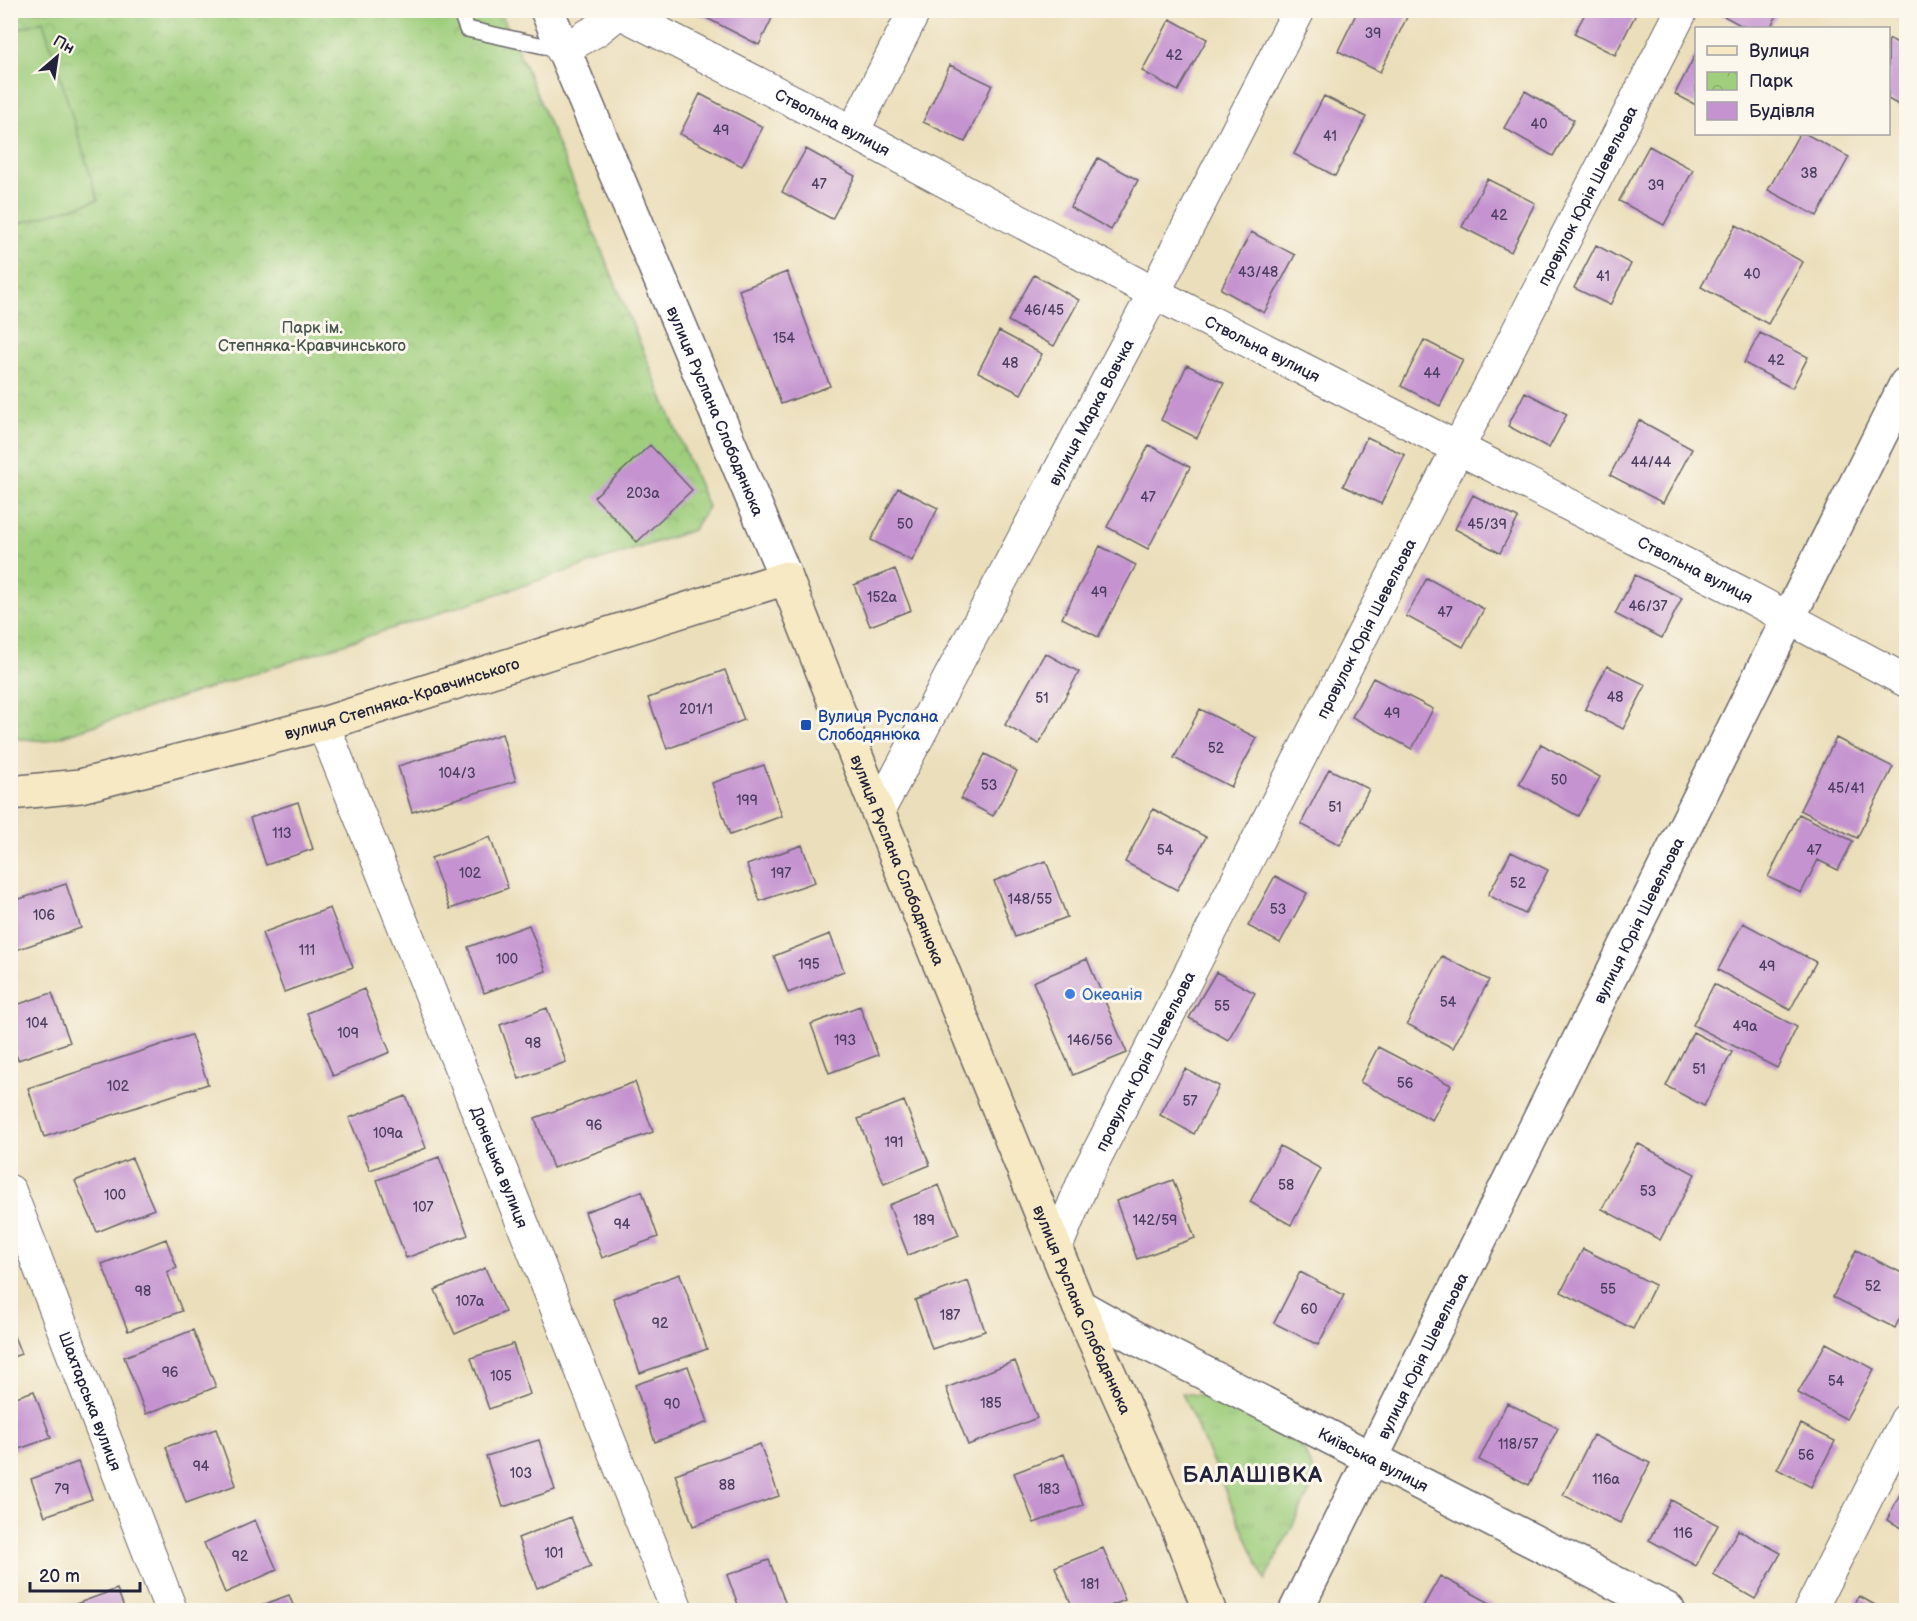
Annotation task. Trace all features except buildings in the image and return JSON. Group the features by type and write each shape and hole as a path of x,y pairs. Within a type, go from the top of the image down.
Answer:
{"main road":[{"name":"вулиця Степняка-Кравчинського","path":"10,793 80,786 323,724 786,578"},
{"name":"вулиця Руслана Слободянюка","path":"786,578 878,812 1079,1306 1177,1525 1209,1611"}],"street":[{"name":"вулиця Руслана Слободянюка","path":"547,10 786,578"},
{"path":"853,132 915,10"},
{"name":"вулиця Марка Вовчка","path":"878,812 1154,293 1299,10"},
{"name":"провулок Юрія Шевельова","path":"1056,1248 1084,1180 1682,10"},
{"path":"562,50 597,30 621,12"},
{"name":"Ствольна вулиця","path":"621,12 853,132 1154,293 1460,448 1906,681"},
{"name":"вулиця Юрія Шевельова","path":"1296,1611 1372,1459 1412,1372 1906,384"},
{"name":"Донецька вулиця","path":"323,724 677,1611"},
{"name":"Шахтарська вулиця","path":"10,1191 171,1611"},
{"name":"Київська вулиця","path":"1079,1306 1136,1338 1668,1611"},
{"path":"1810,1611 1906,1420"}],"lane":[{"path":"460,10 467,29 562,50"}],"green space":[{"name":"Парк ім. Степняка-Кравчинського","path":"10,11 500,11 526,68 708,507 693,530 47,741 11,738"},
{"path":"43,21 98,200 11,226 11,31"},
{"path":"1182,1393 1211,1397 1302,1445 1316,1479 1265,1580"}],"place":[{"name":"Вулиця Руслана Слободянюка","path":"806,725"},
{"name":"Океанія","path":"1070,994"}],"district":[{"name":"БАЛАШІВКА","path":"1253,1474"}]}
